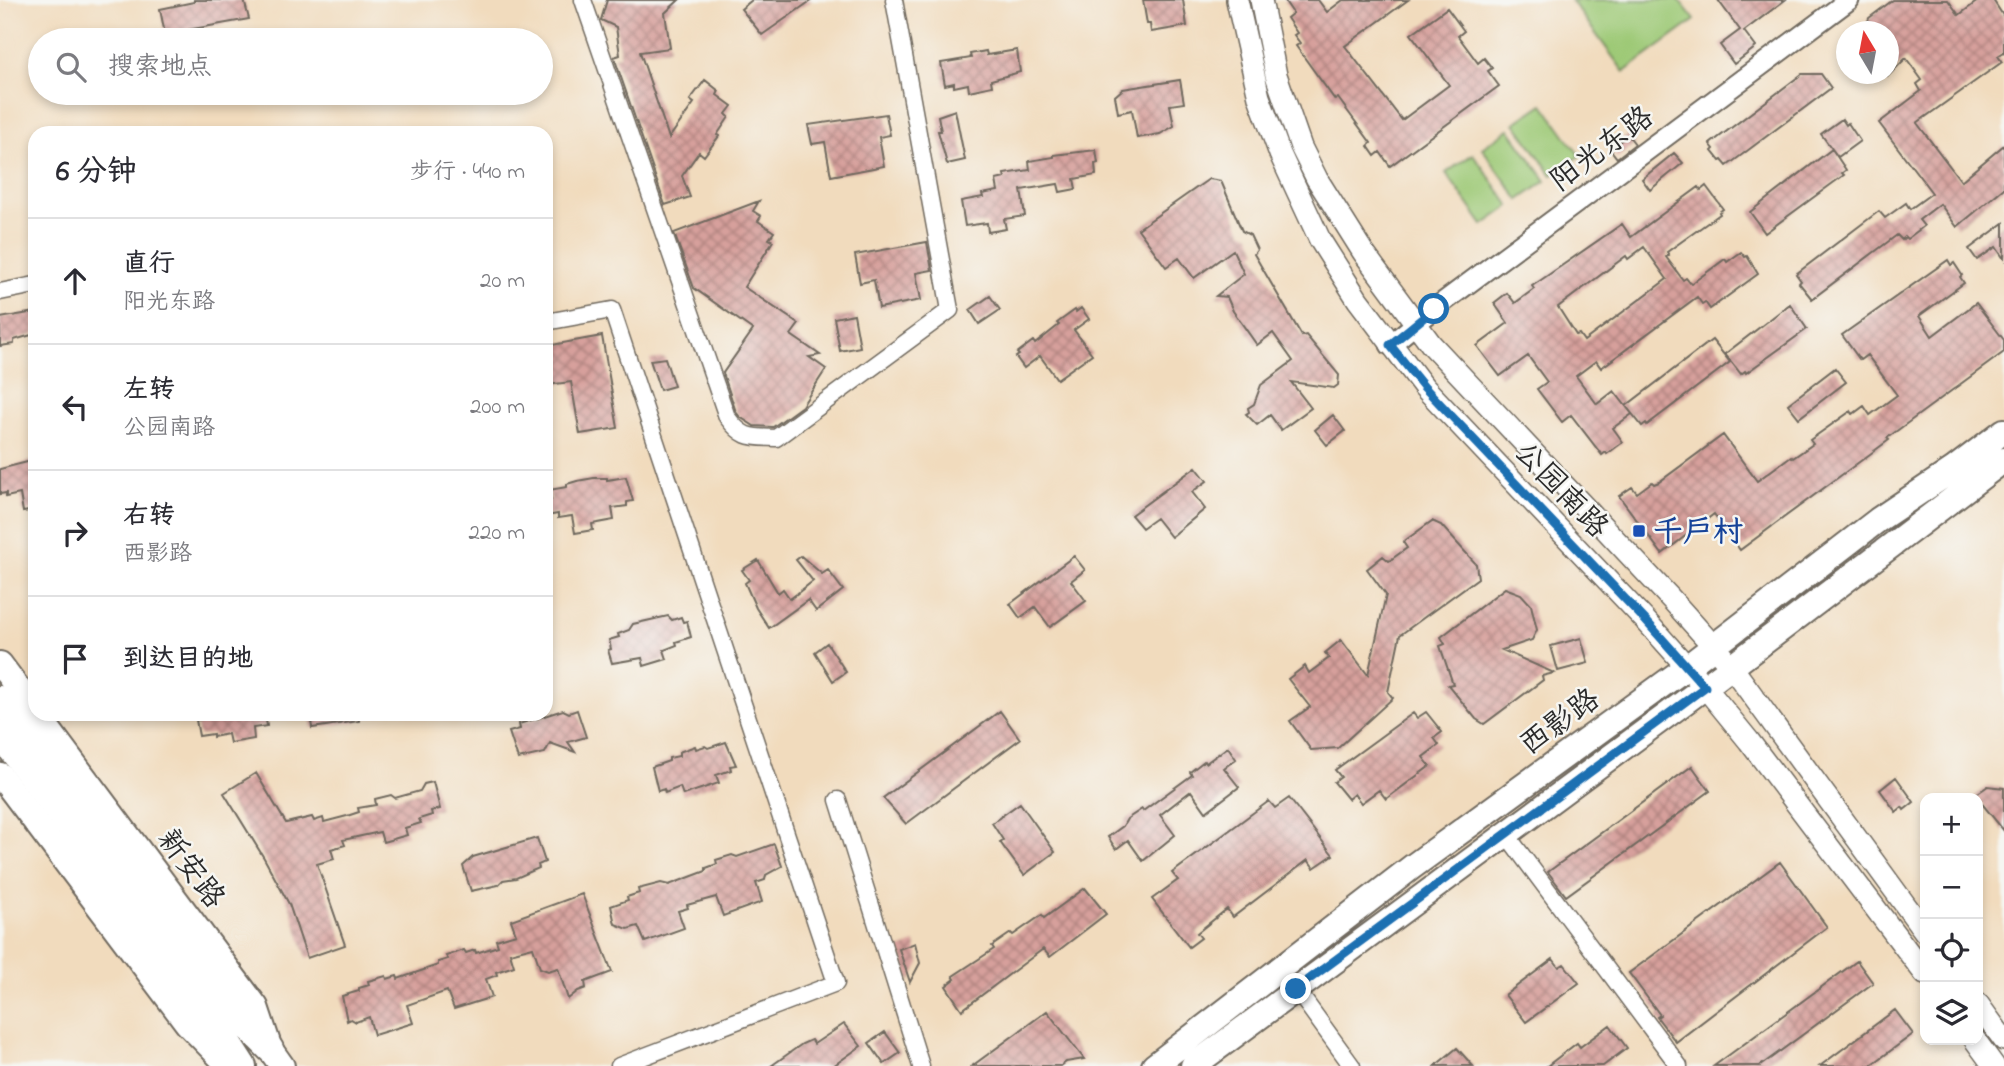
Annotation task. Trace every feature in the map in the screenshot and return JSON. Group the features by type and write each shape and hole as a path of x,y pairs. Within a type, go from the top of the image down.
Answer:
{"highway":[{"path":"0,699 241,1020 276,1058"},
{"path":"0,734 211,1016 243,1066"}],"main road":[{"name":"公园南路","path":"1237,0 1259,97 1292,185 1334,264 1390,345 1424,387 1705,687 1920,967"},
{"name":"公园南路","path":"1261,0 1276,75 1297,137 1317,179 1363,252 1431,344 1714,645 1920,925"},
{"name":"西影路","path":"1154,1066 1412,867 1687,667 1878,520 1954,469 2004,431"},
{"name":"西影路","path":"1193,1066 1705,687 2004,460"},
{"name":"新安路","path":"0,664 28,702"},
{"name":"新安路","path":"42,721 256,1007 276,1058"},
{"path":"0,775 187,1023 229,1066"},
{"path":"1983,1011 2004,1040"},
{"path":"1979,1045 1994,1066"}],"street":[{"path":"583,0 727,417 738,432 755,438 776,438 950,310 894,0"},
{"name":"阳光东路","path":"1390,345 1849,0"},
{"path":"0,292 28,286"},
{"path":"553,321 612,310 836,984 619,1066"},
{"path":"838,800 922,1066"},
{"path":"1506,834 1679,1066"},
{"path":"1296,989 1352,1066"}],"green space":[{"path":"1571,0 1679,0 1695,20 1624,72"},
{"path":"1543,104 1580,156 1552,175 1515,123"},
{"path":"1509,129 1546,181 1519,200 1482,148"},
{"path":"1473,154 1510,206 1483,225 1446,173"}],"building":[{"path":"244,0 249,19 199,28 164,28 160,9 194,2"},
{"path":"607,0 679,0 665,13 670,48 640,52 669,138 694,103 690,100 705,80 719,91 717,95 732,106 726,114 729,117 717,135 719,136 704,156 699,152 682,176 690,197 665,205 614,57 620,55 616,27 601,20"},
{"path":"752,0 812,0 762,35 741,9"},
{"path":"1143,0 1183,0 1187,26 1151,32"},
{"path":"1284,0 1318,0 1327,12 1343,0 1408,0 1345,46 1402,120 1449,85 1411,34 1447,8 1464,31 1458,36 1478,63 1484,58 1492,68 1488,71 1499,86 1390,166 1380,152 1375,156 1368,146 1371,143 1338,98 1335,100 1296,46 1300,43 1294,35 1297,33 1287,18 1293,13"},
{"path":"1718,0 1785,0 1744,31 1756,47 1734,64 1720,45 1740,30"},
{"path":"1893,0 1948,0 1959,15 1979,0 1993,0 2004,17 2004,52 1998,56 2002,62 1917,123 1961,181 2004,145 2004,188 1957,227 1940,204 1919,220 1924,226 1907,239 1905,237 1902,240 1897,235 1812,299 1799,283 1801,281 1796,274 1879,211 1885,218 1906,203 1910,209 1932,193 1879,123 1921,91 1917,84 1922,80 1906,58 1899,65 1899,21 1868,21"},
{"path":"1017,50 1020,72 991,80 992,86 969,91 968,84 954,87 954,83 945,85 941,63 971,58 970,54 986,51 987,55"},
{"path":"1802,74 1821,74 1831,88 1727,166 1720,161 1710,144"},
{"path":"1180,80 1184,103 1170,105 1174,126 1160,134 1137,138 1132,110 1118,113 1115,96 1123,89"},
{"path":"955,110 965,160 947,164 938,131 941,131 938,116"},
{"path":"886,114 890,135 879,137 884,166 831,176 825,142 812,144 808,125"},
{"path":"1842,119 1846,125 1848,123 1860,141 1838,157 1821,134"},
{"path":"1628,135 1635,144 1617,158 1610,149"},
{"path":"1832,149 1846,170 1842,173 1844,175 1765,233 1750,212"},
{"path":"1096,150 1096,175 1074,179 1076,189 1060,192 1058,184 1021,190 1025,216 1004,219 1006,229 988,232 987,223 965,226 961,201 998,191 996,180 1005,178 1004,174 1030,170 1029,161"},
{"path":"1674,153 1683,163 1650,190 1642,179"},
{"path":"1209,179 1221,181 1242,231 1250,235 1257,250 1254,254 1302,336 1306,335 1339,375 1338,385 1334,388 1291,382 1311,408 1281,430 1270,415 1257,425 1246,414 1249,412 1248,408 1254,404 1261,385 1293,361 1273,333 1257,345 1233,311 1227,297 1216,296 1244,274 1233,250 1194,278 1179,258 1166,267 1138,229"},
{"path":"1706,186 1723,209 1720,214 1667,252 1669,255 1666,257 1683,280 1686,278 1691,284 1725,259 1727,262 1741,252 1747,256 1758,274 1710,309 1697,297 1601,368 1596,361 1576,376 1597,404 1614,391 1632,414 1613,428 1623,442 1602,455 1571,415 1562,422 1537,389 1547,382 1528,356 1500,376 1477,346 1508,323 1494,303 1507,293 1515,303 1534,289 1532,286 1622,224 1631,237 1699,187 1701,190","holes":["1644,247 1667,279 1584,341 1579,334 1576,335 1558,307 1626,256 1628,259"]},
{"path":"759,201 753,211 761,216 758,221 774,232 769,239 773,241 744,287 799,324 791,335 820,355 809,357 826,369 802,406 773,427 754,426 740,417 723,373 753,330 694,288 674,233"},
{"path":"2004,223 2004,259 1996,247 1977,260 1969,249"},
{"path":"927,242 932,270 916,273 921,300 879,308 874,280 860,283 855,255"},
{"path":"1948,260 1951,265 1954,263 1964,283 1919,316 1932,336 1976,303 2004,340 2004,352 1740,550 1714,514 1662,554 1619,496 1632,487 1637,493 1652,482 1659,482 1723,435 1757,481 1791,456 1793,458 1813,444 1810,440 1851,411 1853,414 1864,406 1870,415 1897,395 1867,355 1860,360 1842,335"},
{"path":"990,296 1000,310 979,324 970,310"},
{"path":"1790,304 1807,329 1741,374 1725,354"},
{"path":"1081,308 1089,319 1074,330 1092,354 1057,379 1040,356 1024,368 1016,357 1019,355 1017,353 1033,341 1035,344 1059,325 1057,323"},
{"path":"28,313 28,336 14,340 14,344 0,346 0,318"},
{"path":"854,314 860,347 840,351 834,318"},
{"path":"602,336 618,428 580,434 571,382 553,384 553,345"},
{"path":"1712,340 1730,362 1647,425 1646,423 1642,426 1626,406"},
{"path":"665,358 674,386 660,390 650,360"},
{"path":"1835,368 1846,382 1799,418 1788,404"},
{"path":"1333,415 1345,431 1327,445 1315,430"},
{"path":"28,462 28,511 23,512 20,494 6,497 6,493 0,494 0,469"},
{"path":"1196,467 1207,481 1192,492 1205,509 1171,537 1156,518 1142,528 1131,515"},
{"path":"626,477 633,501 627,502 627,506 612,508 614,520 592,524 593,530 575,533 572,516 558,518 558,514 553,515 553,489 594,478 607,480"},
{"path":"1432,521 1441,525 1476,564 1478,578 1400,635 1388,692 1393,698 1338,748 1311,750 1290,721 1310,707 1288,679 1305,666 1309,673 1329,658 1325,653 1341,640 1368,675 1386,595 1367,569 1383,556 1389,561 1407,548 1403,542"},
{"path":"801,556 822,574 828,570 843,590 816,611 808,600 769,628 756,608 745,583 749,580 742,570 758,560 778,593 783,589 790,599 813,581 796,560"},
{"path":"1074,556 1085,570 1071,581 1086,601 1050,627 1035,607 1020,618 1010,604"},
{"path":"1505,588 1521,594 1531,605 1537,630 1532,640 1502,650 1554,673 1542,676 1543,680 1484,724 1476,719 1448,685 1453,684 1440,646 1445,644 1441,637"},
{"path":"668,616 672,620 681,617 683,622 687,621 691,637 664,650 667,659 644,666 642,658 612,663 608,650 611,649 609,640 619,637 618,634 629,630 633,624"},
{"path":"1581,638 1588,663 1558,671 1551,646"},
{"path":"827,643 846,672 833,681 815,652"},
{"path":"577,710 586,737 568,742 575,752 550,743 545,753 518,759 509,732 520,729 519,724 528,721 553,721 553,713"},
{"path":"1000,711 1020,739 906,824 883,798"},
{"path":"1426,712 1442,732 1434,738 1439,745 1423,757 1430,766 1386,799 1379,790 1361,803 1354,794 1348,799 1334,782 1341,777 1335,770 1413,713 1417,718"},
{"path":"196,721 266,721 267,726 253,728 254,739 230,743 228,734 199,736"},
{"path":"311,721 359,721 312,728"},
{"path":"726,742 736,765 730,766 731,770 716,775 719,783 683,795 680,787 665,793 664,789 658,791 652,767 695,746 696,749 705,746 708,748"},
{"path":"1228,747 1236,759 1224,768 1239,787 1206,812 1191,791 1160,815 1175,835 1143,861 1128,840 1116,849 1108,837 1123,826 1127,819 1142,809 1143,811 1192,775 1190,772 1204,761 1206,763"},
{"path":"1692,766 1710,791 1566,896 1548,872"},
{"path":"256,773 286,823 312,817 314,821 323,818 324,822 347,816 359,812 358,808 376,805 375,799 391,795 395,798 420,791 424,784 433,782 440,809 419,819 421,823 405,828 407,835 383,842 380,832 343,840 345,845 331,849 334,859 317,864 345,945 307,958 289,904 224,793"},
{"path":"1896,777 1914,802 1904,810 1902,807 1896,812 1880,790"},
{"path":"1988,786 2004,788 2004,831 1983,805 1983,793 1978,793"},
{"path":"1289,798 1333,855 1314,868 1308,860 1233,917 1227,909 1197,933 1201,938 1189,947 1152,899 1178,880 1172,873 1269,801 1275,808"},
{"path":"1020,803 1055,852 1024,875 1000,842 1003,840 992,823"},
{"path":"537,838 545,862 538,865 539,868 516,878 503,880 498,885 471,891 463,866 473,857"},
{"path":"774,844 782,866 766,875 765,880 756,883 762,902 723,916 716,897 687,905 688,908 678,911 684,928 645,942 638,926 628,929 615,924 611,906 628,900 627,897 639,893 638,889 661,883 669,885 706,871 706,868 717,864 716,860 732,855 737,857"},
{"path":"1780,862 1827,927 1676,1042 1629,973"},
{"path":"1085,888 1106,914 1050,957 1043,949 962,1010 946,986 955,979 953,976 994,949 992,946 1011,933 1013,935 1042,915 1044,918"},
{"path":"582,894 612,972 585,982 586,988 568,999 558,968 548,971 540,968 533,947 510,953 514,966 496,972 497,975 486,979 492,997 454,1009 447,991 407,1005 413,1023 374,1035 369,1017 356,1022 351,1019 347,1021 342,996 359,991 359,988 369,985 368,981 386,976 387,979 397,976 398,979 438,965 438,962 448,959 446,956 464,950 466,953 475,950 476,953 498,946 496,940 516,934 511,920"},
{"path":"915,943 920,963 910,982 899,949"},
{"path":"1553,959 1559,967 1564,964 1579,983 1526,1022 1505,995"},
{"path":"1857,961 1873,983 1760,1066 1714,1066"},
{"path":"1895,1010 1913,1034 1870,1066 1820,1066"},
{"path":"1047,1011 1084,1059 1066,1062 1061,1066 972,1066"},
{"path":"844,1024 861,1046 833,1066 771,1066 802,1044 811,1040 814,1044"},
{"path":"1610,1025 1627,1048 1603,1066 1547,1066 1577,1043 1580,1047"},
{"path":"885,1032 900,1053 884,1064 869,1043"},
{"path":"1457,1048 1473,1066 1435,1066"}],"place":[{"name":"千户村","path":"1639,531"}],"route":[{"path":"1296,989 1705,687 1424,387 1390,345 1434,309"}]}
